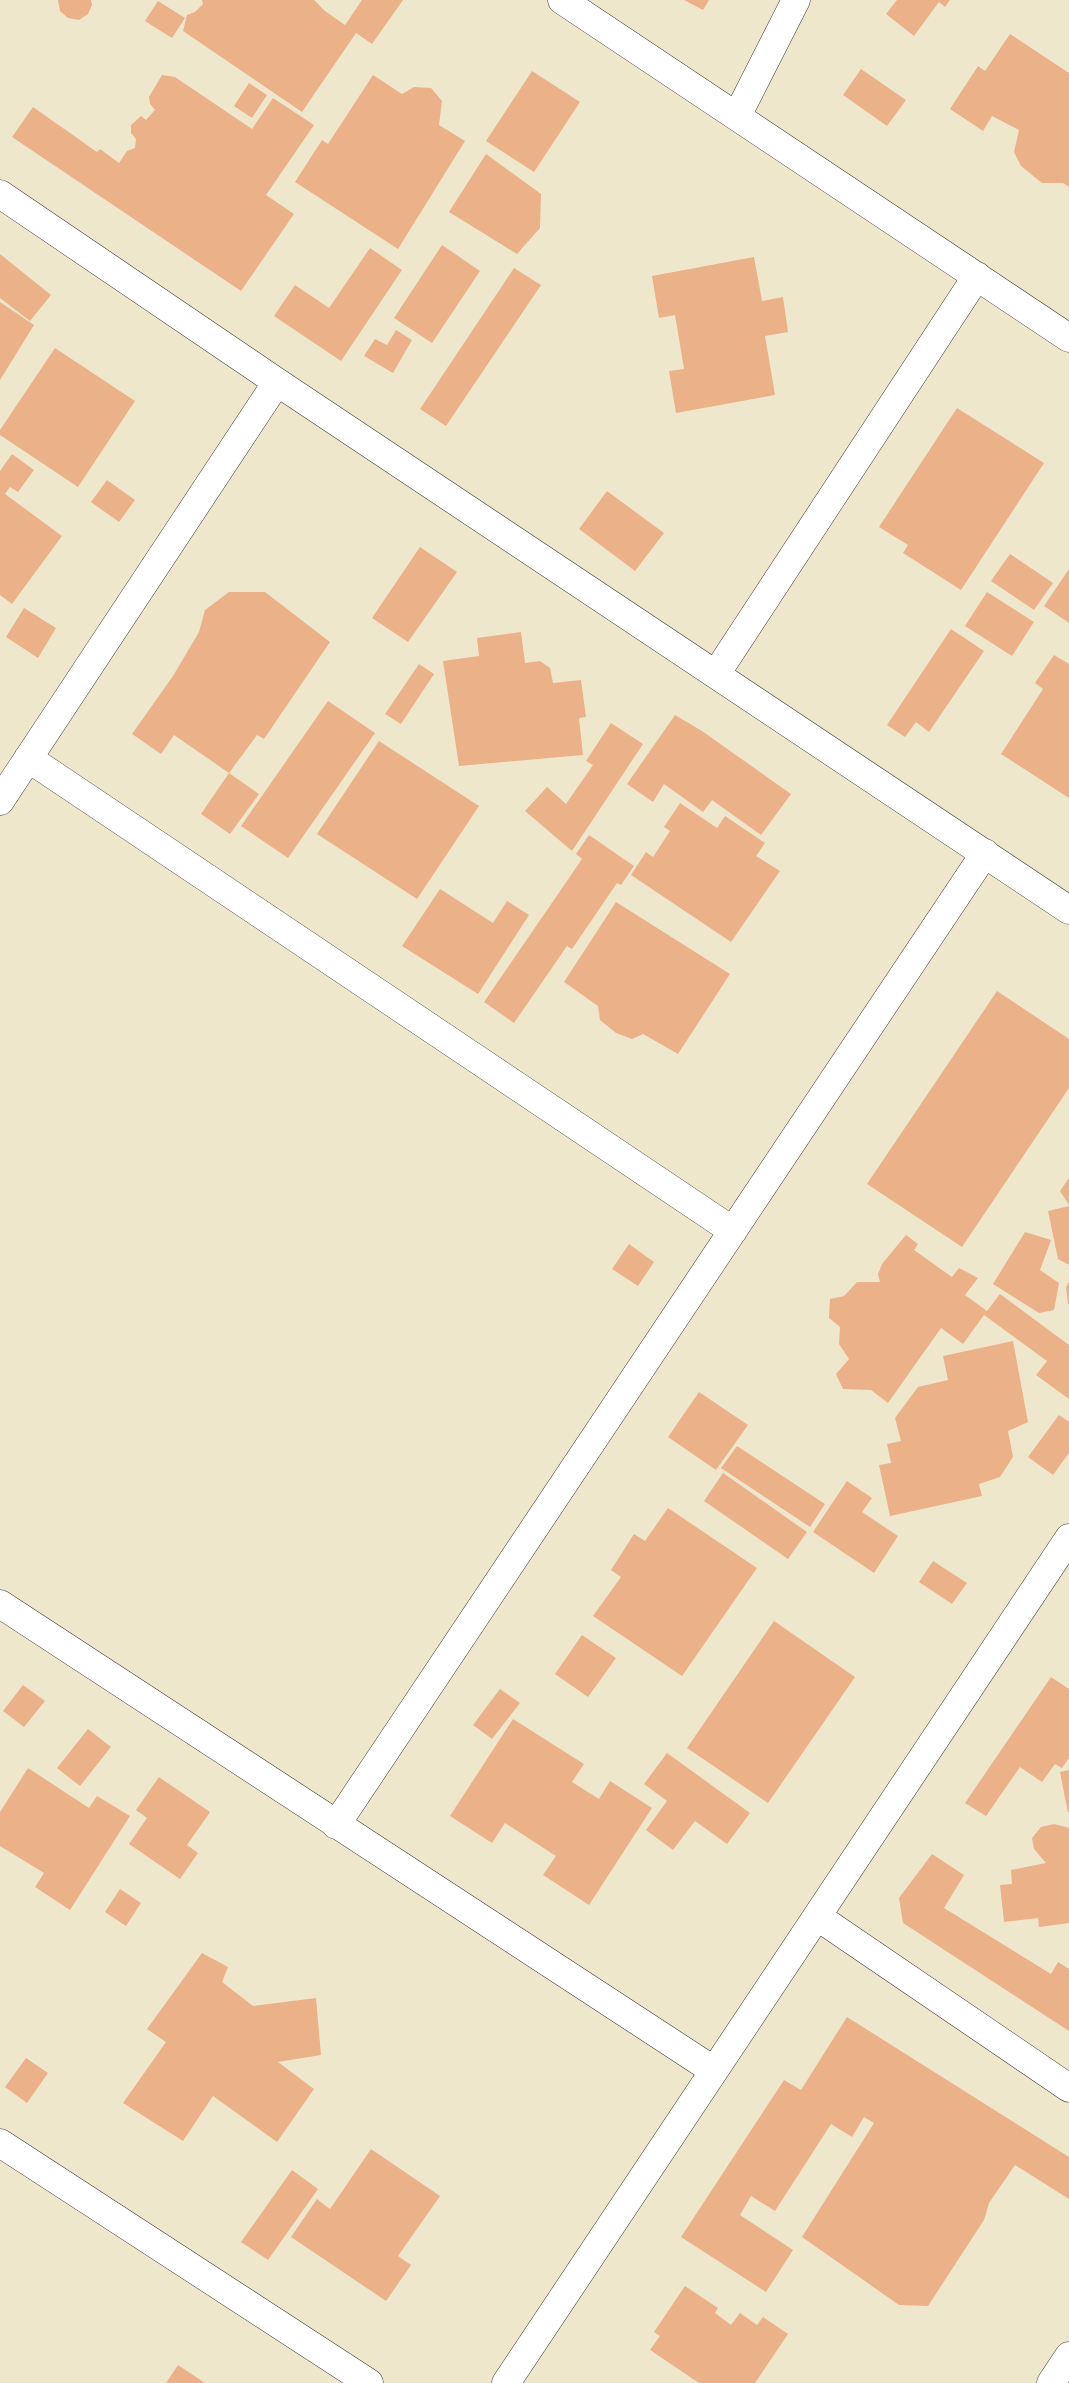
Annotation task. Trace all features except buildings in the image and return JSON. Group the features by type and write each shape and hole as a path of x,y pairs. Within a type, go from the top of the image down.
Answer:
{"street":[{"path":"562,0 1069,338"},
{"path":"737,116 796,0"},
{"path":"0,194 277,382 1069,910"},
{"path":"716,674 976,276"},
{"path":"0,801 277,382"},
{"path":"28,758 733,1231"},
{"path":"336,1825 985,853"},
{"path":"506,2383 1069,1538"},
{"path":"0,1604 713,2070"},
{"path":"818,1916 1069,2088"},
{"path":"0,2143 369,2383"},
{"path":"1051,2383 1069,2356"}]}
